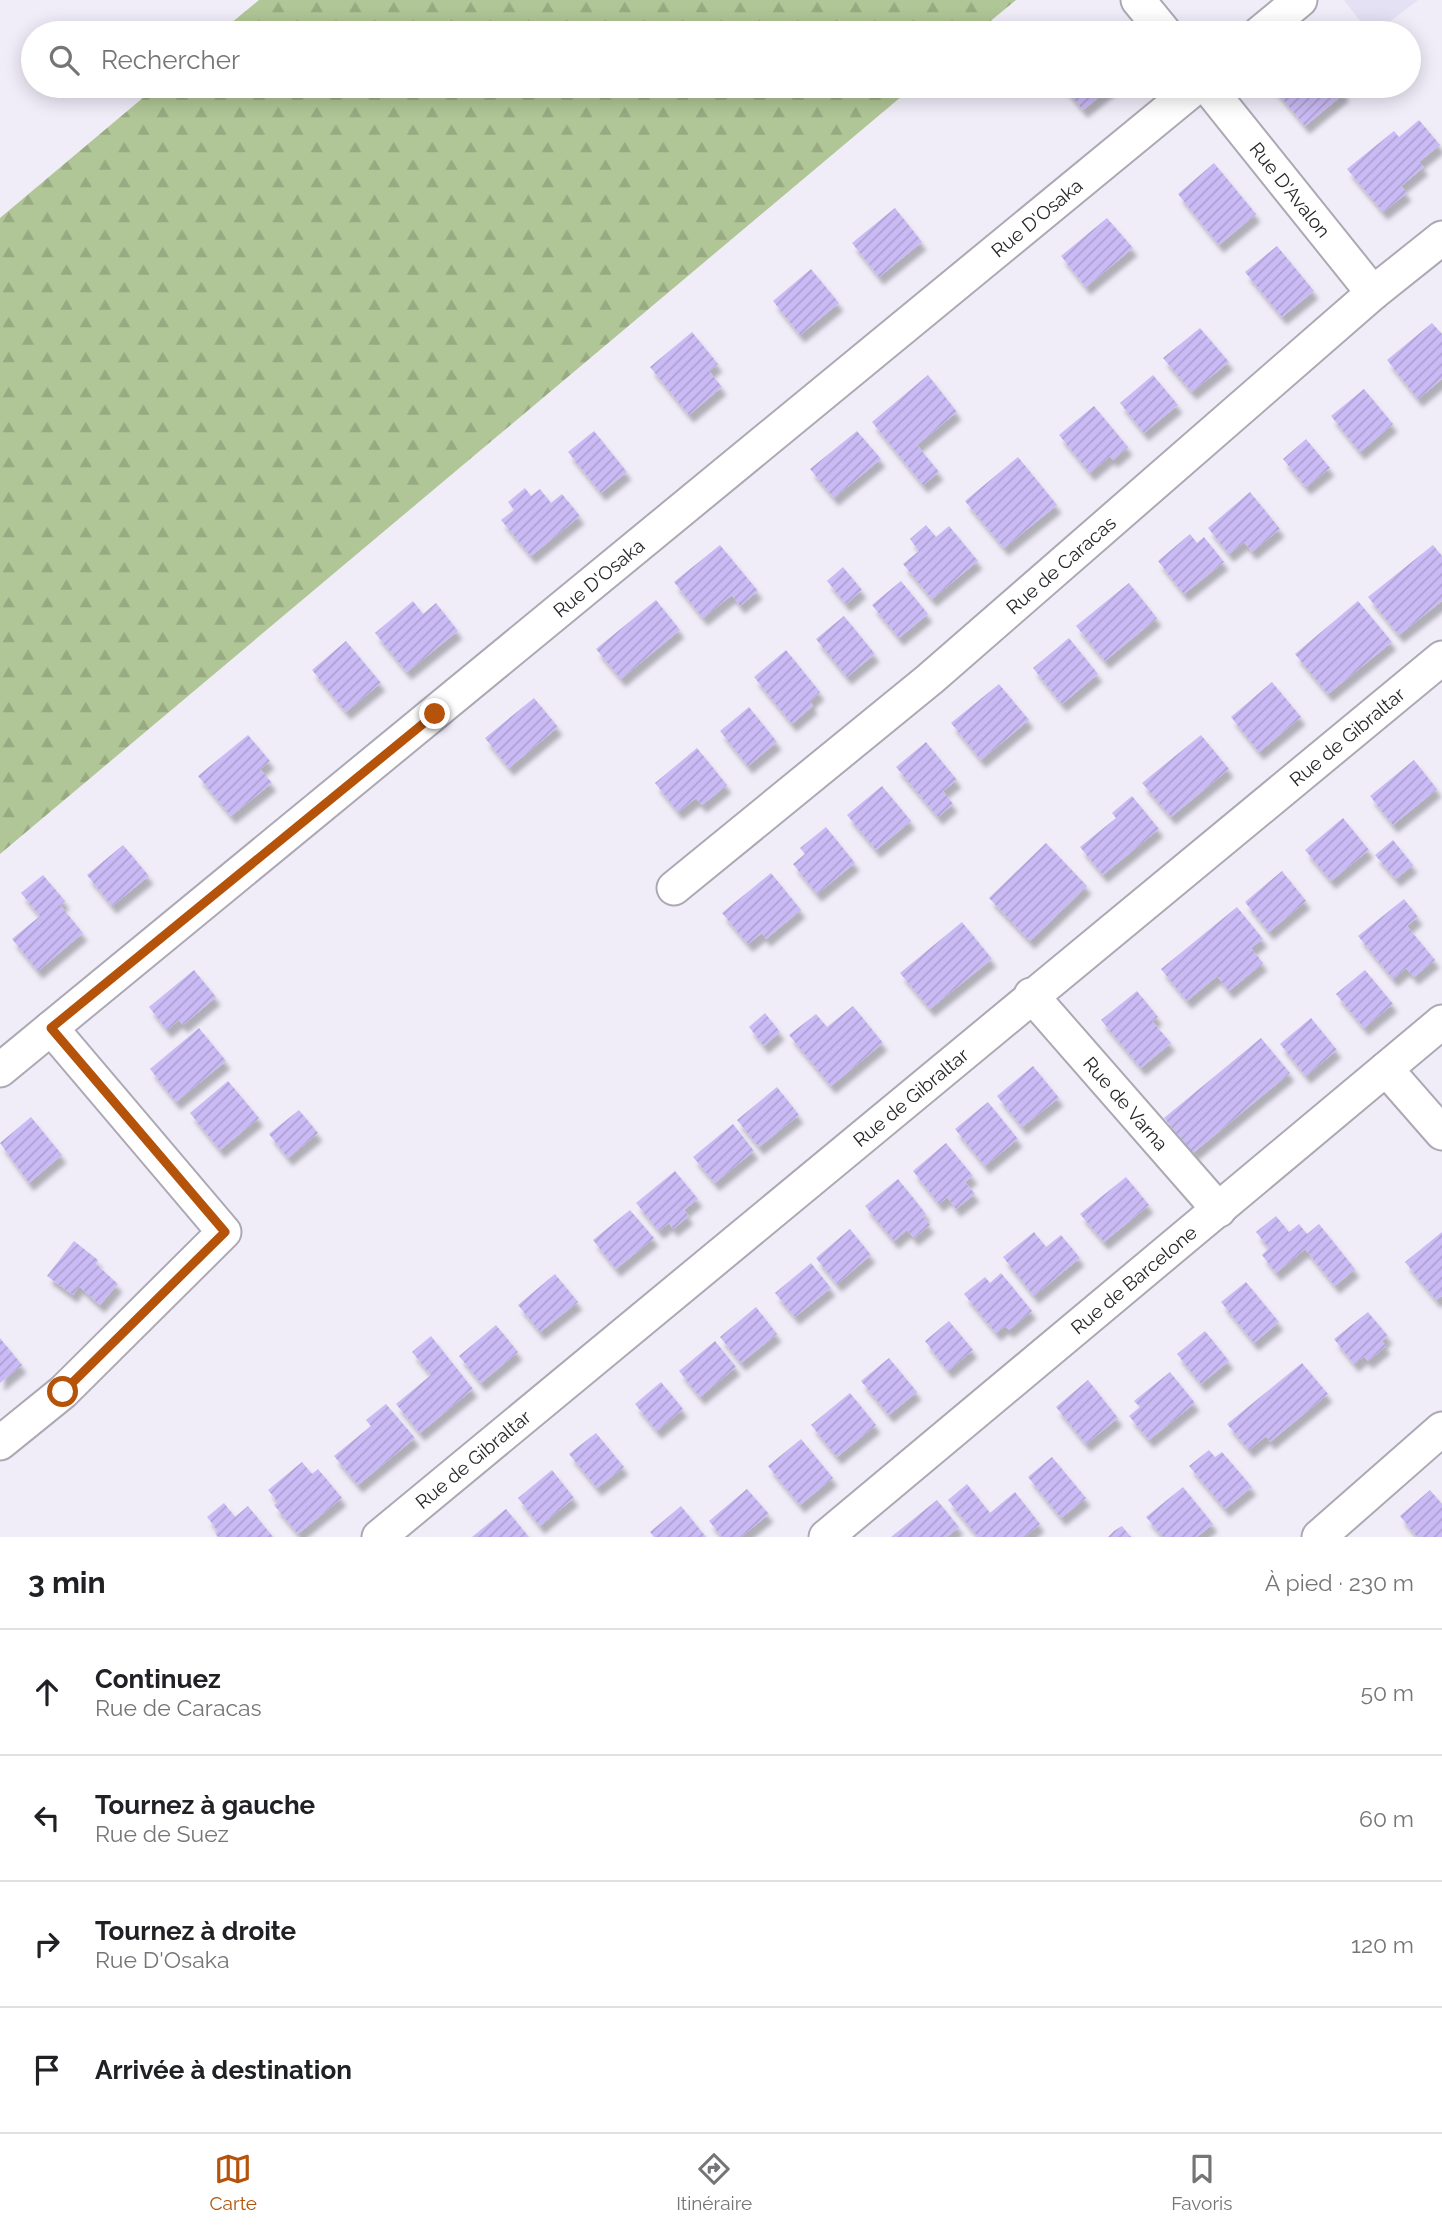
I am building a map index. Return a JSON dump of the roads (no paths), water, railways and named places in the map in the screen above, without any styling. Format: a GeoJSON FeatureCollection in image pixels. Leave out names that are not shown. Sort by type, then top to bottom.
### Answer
{"type":"FeatureCollection","features":[{"type":"Feature","properties":{"kind":"street"},"geometry":{"type":"LineString","coordinates":[[1139,0],[1156,21]]}},
{"type":"Feature","properties":{"kind":"street"},"geometry":{"type":"LineString","coordinates":[[1275,21],[1300,0]]}},
{"type":"Feature","properties":{"kind":"street","name":"Rue D'Osaka"},"geometry":{"type":"LineString","coordinates":[[0,1070],[1182,98]]}},
{"type":"Feature","properties":{"kind":"street","name":"Rue D'Avalon"},"geometry":{"type":"LineString","coordinates":[[1217,98],[1373,293]]}},
{"type":"Feature","properties":{"kind":"street","name":"Rue de Caracas"},"geometry":{"type":"LineString","coordinates":[[674,888],[930,679],[1373,293],[1442,238]]}},
{"type":"Feature","properties":{"kind":"street","name":"Rue de Gibraltar"},"geometry":{"type":"LineString","coordinates":[[379,1537],[1031,995],[1442,658]]}},
{"type":"Feature","properties":{"kind":"street","name":"Rue de Varna"},"geometry":{"type":"LineString","coordinates":[[1031,995],[1219,1210]]}},
{"type":"Feature","properties":{"kind":"street","name":"Rue de Barcelone"},"geometry":{"type":"LineString","coordinates":[[826,1537],[1442,1022]]}},
{"type":"Feature","properties":{"kind":"street"},"geometry":{"type":"LineString","coordinates":[[0,1443],[63,1392],[225,1232],[51,1028]]}},
{"type":"Feature","properties":{"kind":"street"},"geometry":{"type":"LineString","coordinates":[[1386,1069],[1442,1133]]}},
{"type":"Feature","properties":{"kind":"street"},"geometry":{"type":"LineString","coordinates":[[1320,1537],[1442,1429]]}}]}
